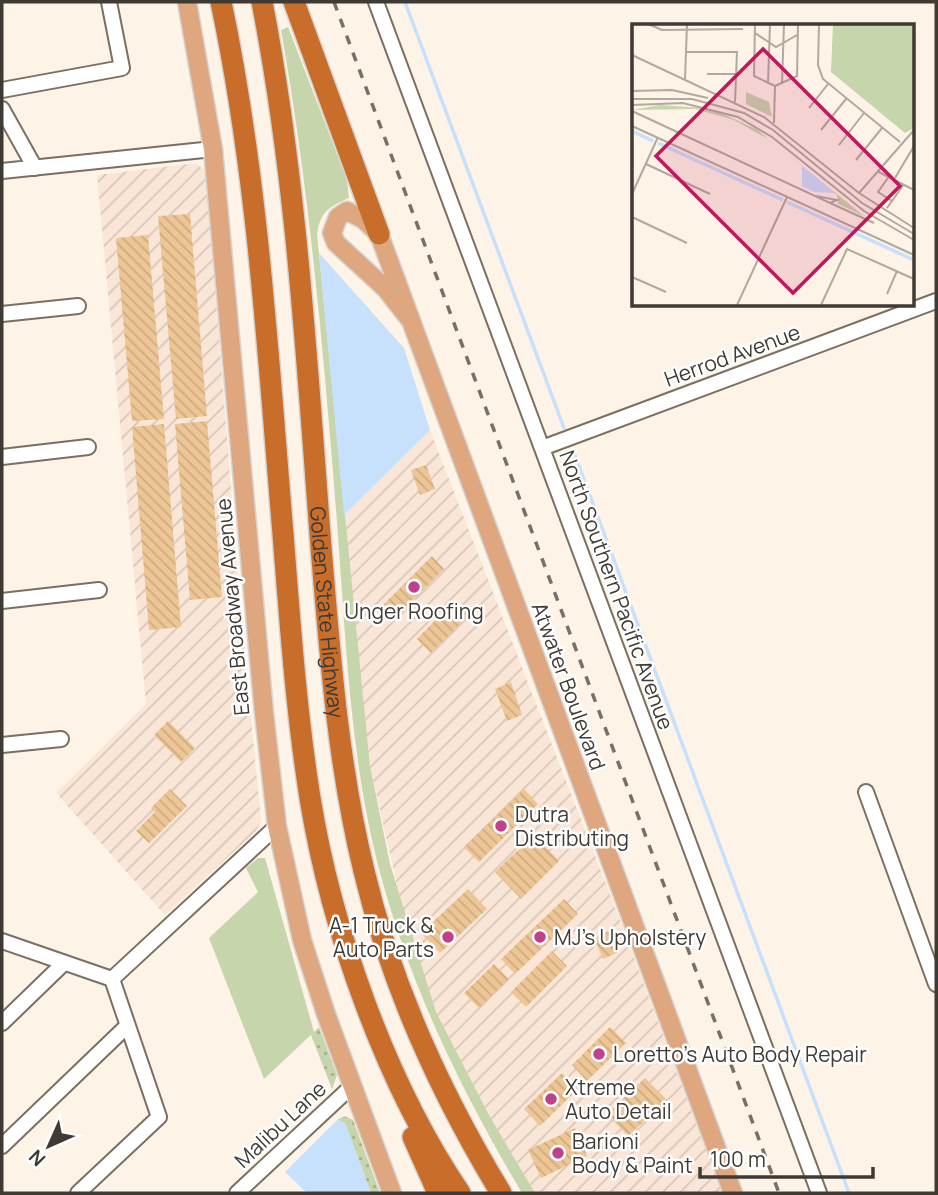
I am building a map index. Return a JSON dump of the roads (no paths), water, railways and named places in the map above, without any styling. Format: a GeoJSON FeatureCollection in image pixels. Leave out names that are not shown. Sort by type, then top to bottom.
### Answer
{"type":"FeatureCollection","features":[{"type":"Feature","properties":{"kind":"highway","name":"Golden State Highway"},"geometry":{"type":"LineString","coordinates":[[220,2],[240,94],[257,222],[297,694],[311,801],[337,911],[363,997],[424,1135],[460,1193]]}},
{"type":"Feature","properties":{"kind":"highway","name":"Golden State Highway"},"geometry":{"type":"LineString","coordinates":[[262,2],[290,182],[328,638],[344,771],[356,835],[371,897],[407,1006],[453,1109],[502,1193]]}},
{"type":"Feature","properties":{"kind":"highway"},"geometry":{"type":"LineString","coordinates":[[294,2],[379,234]]}},
{"type":"Feature","properties":{"kind":"highway"},"geometry":{"type":"LineString","coordinates":[[363,997],[402,1111],[438,1193]]}},
{"type":"Feature","properties":{"kind":"main road","name":"East Broadway Avenue"},"geometry":{"type":"LineString","coordinates":[[187,2],[213,149],[264,713],[277,826],[302,940],[392,1193]]}},
{"type":"Feature","properties":{"kind":"main road"},"geometry":{"type":"LineString","coordinates":[[379,234],[363,219],[347,211],[338,217],[332,233],[336,243],[386,289],[411,321]]}},
{"type":"Feature","properties":{"kind":"main road","name":"Atwater Boulevard"},"geometry":{"type":"LineString","coordinates":[[379,234],[733,1193]]}},
{"type":"Feature","properties":{"kind":"street"},"geometry":{"type":"LineString","coordinates":[[2,90],[122,68],[109,2]]}},
{"type":"Feature","properties":{"kind":"street","name":"North Southern Pacific Avenue"},"geometry":{"type":"LineString","coordinates":[[376,2],[819,1193]]}},
{"type":"Feature","properties":{"kind":"street"},"geometry":{"type":"LineString","coordinates":[[2,109],[35,168]]}},
{"type":"Feature","properties":{"kind":"street"},"geometry":{"type":"LineString","coordinates":[[2,172],[213,149]]}},
{"type":"Feature","properties":{"kind":"street","name":"Herrod Avenue"},"geometry":{"type":"LineString","coordinates":[[542,448],[936,301]]}},
{"type":"Feature","properties":{"kind":"street"},"geometry":{"type":"LineString","coordinates":[[2,314],[78,306]]}},
{"type":"Feature","properties":{"kind":"street"},"geometry":{"type":"LineString","coordinates":[[2,457],[88,447]]}},
{"type":"Feature","properties":{"kind":"street"},"geometry":{"type":"LineString","coordinates":[[2,601],[99,590]]}},
{"type":"Feature","properties":{"kind":"street"},"geometry":{"type":"LineString","coordinates":[[2,745],[61,738]]}},
{"type":"Feature","properties":{"kind":"street"},"geometry":{"type":"LineString","coordinates":[[866,792],[936,984]]}},
{"type":"Feature","properties":{"kind":"street"},"geometry":{"type":"LineString","coordinates":[[112,979],[277,826]]}},
{"type":"Feature","properties":{"kind":"street"},"geometry":{"type":"LineString","coordinates":[[2,941],[112,979]]}},
{"type":"Feature","properties":{"kind":"street"},"geometry":{"type":"LineString","coordinates":[[2,1023],[64,963]]}},
{"type":"Feature","properties":{"kind":"street"},"geometry":{"type":"LineString","coordinates":[[78,1193],[159,1117],[112,979]]}},
{"type":"Feature","properties":{"kind":"street"},"geometry":{"type":"LineString","coordinates":[[2,1146],[127,1026]]}},
{"type":"Feature","properties":{"kind":"street","name":"Malibu Lane"},"geometry":{"type":"LineString","coordinates":[[237,1193],[352,1086]]}},
{"type":"Feature","properties":{"kind":"water"},"geometry":{"type":"Polygon","coordinates":[[[319,253],[404,348],[430,430],[344,515],[319,253]]]}},
{"type":"Feature","properties":{"kind":"water"},"geometry":{"type":"Polygon","coordinates":[[[337,1120],[345,1123],[371,1193],[307,1193],[285,1172],[337,1120]]]}},
{"type":"Feature","properties":{"kind":"waterway"},"geometry":{"type":"LineString","coordinates":[[405,2],[564,428]]}},
{"type":"Feature","properties":{"kind":"waterway"},"geometry":{"type":"LineString","coordinates":[[573,450],[849,1193]]}},
{"type":"Feature","properties":{"kind":"railway"},"geometry":{"type":"LineString","coordinates":[[334,2],[779,1193]]}},
{"type":"Feature","properties":{"kind":"place","name":"Unger Roofing"},"geometry":{"type":"Point","coordinates":[414,587]}},
{"type":"Feature","properties":{"kind":"place","name":"Dutra Distributing"},"geometry":{"type":"Point","coordinates":[501,826]}},
{"type":"Feature","properties":{"kind":"place","name":"A-1 Truck & Auto Parts"},"geometry":{"type":"Point","coordinates":[448,937]}},
{"type":"Feature","properties":{"kind":"place","name":"MJ's Upholstery"},"geometry":{"type":"Point","coordinates":[540,937]}},
{"type":"Feature","properties":{"kind":"place","name":"Loretto's Auto Body Repair"},"geometry":{"type":"Point","coordinates":[599,1054]}},
{"type":"Feature","properties":{"kind":"place","name":"Xtreme Auto Detail"},"geometry":{"type":"Point","coordinates":[551,1099]}},
{"type":"Feature","properties":{"kind":"place","name":"Barioni Body & Paint"},"geometry":{"type":"Point","coordinates":[558,1153]}}]}
